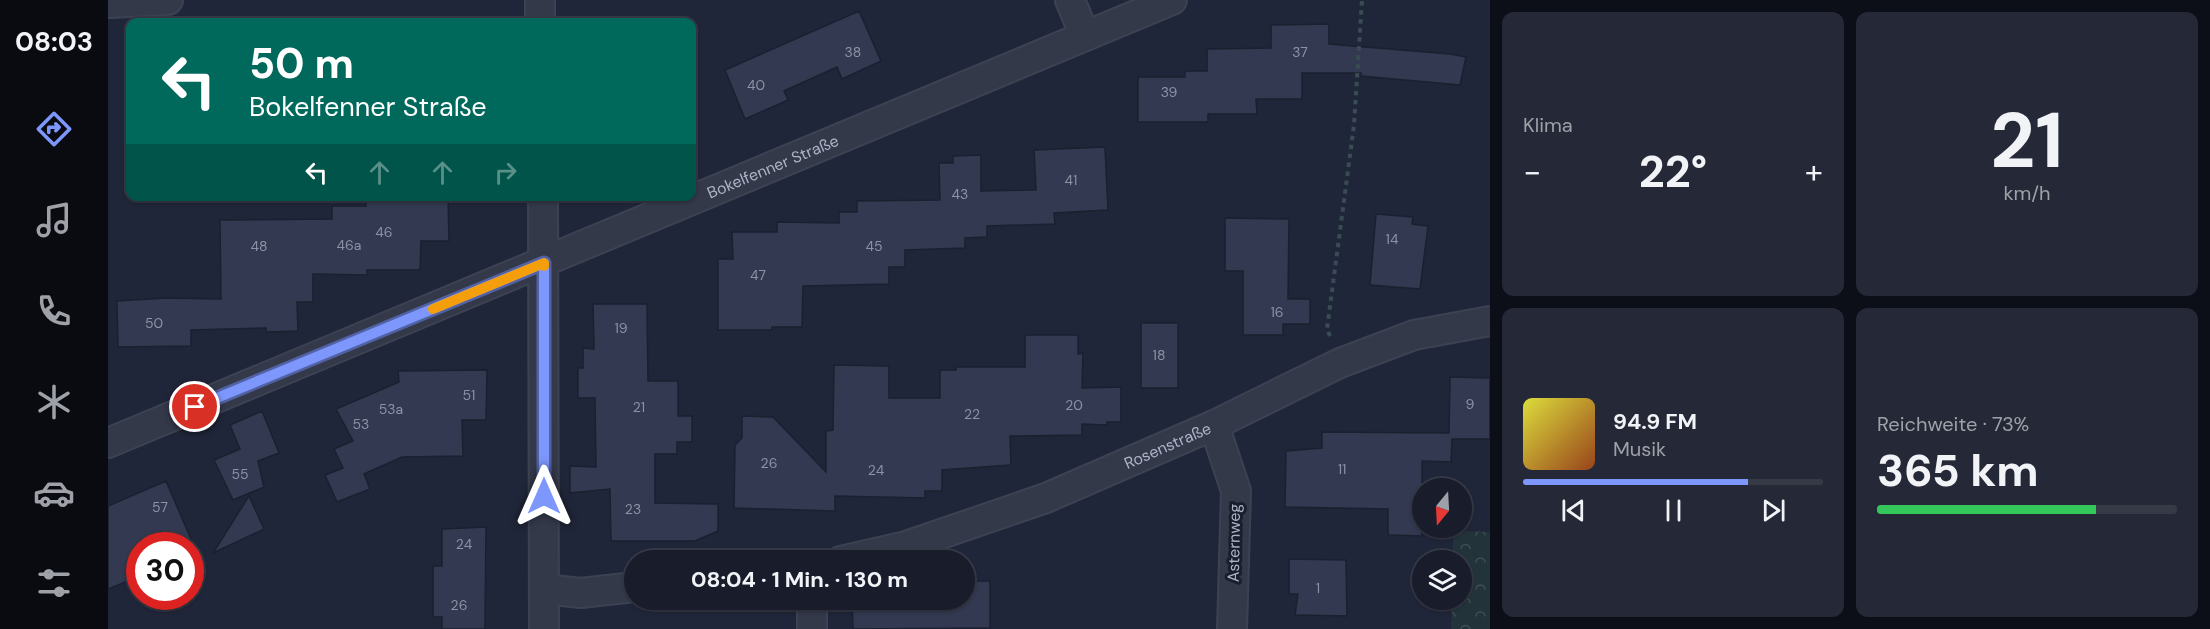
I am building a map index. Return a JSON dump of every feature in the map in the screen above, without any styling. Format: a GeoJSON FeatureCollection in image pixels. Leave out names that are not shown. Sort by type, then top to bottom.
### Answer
{"type":"FeatureCollection","features":[{"type":"Feature","properties":{"kind":"street"},"geometry":{"type":"LineString","coordinates":[[110,0],[110,3],[168,0]]}},
{"type":"Feature","properties":{"kind":"street"},"geometry":{"type":"LineString","coordinates":[[540,0],[540,18]]}},
{"type":"Feature","properties":{"kind":"street"},"geometry":{"type":"LineString","coordinates":[[1070,0],[1085,36]]}},
{"type":"Feature","properties":{"kind":"street","name":"Bokelfenner Straße"},"geometry":{"type":"LineString","coordinates":[[696,199],[1172,0]]}},
{"type":"Feature","properties":{"kind":"street"},"geometry":{"type":"LineString","coordinates":[[543,201],[544,629]]}},
{"type":"Feature","properties":{"kind":"street","name":"Bokelfenner Straße"},"geometry":{"type":"LineString","coordinates":[[108,443],[692,201]]}},
{"type":"Feature","properties":{"kind":"street","name":"Rosenstraße"},"geometry":{"type":"LineString","coordinates":[[888,550],[1046,498],[1214,425],[1340,363],[1414,335],[1490,321]]}},
{"type":"Feature","properties":{"kind":"street","name":"Asternweg"},"geometry":{"type":"LineString","coordinates":[[1214,425],[1236,490],[1232,629]]}},
{"type":"Feature","properties":{"kind":"street"},"geometry":{"type":"LineString","coordinates":[[544,589],[581,593],[624,588]]}},
{"type":"Feature","properties":{"kind":"street"},"geometry":{"type":"LineString","coordinates":[[812,610],[812,629]]}},
{"type":"Feature","properties":{"kind":"path"},"geometry":{"type":"LineString","coordinates":[[1340,363],[1327,329],[1354,125],[1362,0]]}},
{"type":"Feature","properties":{"kind":"green space"},"geometry":{"type":"Polygon","coordinates":[[[1472,532],[1490,532],[1490,629],[1451,629],[1452,610],[1472,610],[1472,550],[1453,550],[1453,538],[1472,538],[1472,532]]]}},
{"type":"Feature","properties":{"kind":"building"},"geometry":{"type":"Polygon","coordinates":[[[859,11],[881,61],[842,79],[837,67],[784,91],[788,100],[745,119],[725,70],[859,11]]]}},
{"type":"Feature","properties":{"kind":"building"},"geometry":{"type":"Polygon","coordinates":[[[1329,24],[1329,44],[1466,57],[1460,85],[1361,76],[1361,73],[1302,73],[1302,99],[1256,99],[1257,114],[1208,114],[1208,122],[1138,122],[1138,77],[1185,77],[1185,71],[1207,71],[1207,49],[1271,48],[1271,25],[1329,24]]]}},
{"type":"Feature","properties":{"kind":"building"},"geometry":{"type":"Polygon","coordinates":[[[1105,147],[1108,210],[1054,213],[1055,224],[987,226],[987,237],[965,238],[965,248],[905,250],[905,267],[889,267],[889,284],[803,286],[802,327],[772,327],[772,330],[718,330],[718,259],[733,259],[732,232],[777,232],[777,222],[839,223],[839,212],[857,212],[857,201],[940,200],[939,163],[953,163],[953,156],[981,155],[981,191],[1036,190],[1034,150],[1105,147]]]}},
{"type":"Feature","properties":{"kind":"building"},"geometry":{"type":"Polygon","coordinates":[[[366,201],[448,201],[449,241],[421,241],[420,270],[367,270],[367,275],[313,274],[313,302],[297,302],[298,331],[266,332],[266,328],[191,330],[191,346],[118,347],[117,301],[166,298],[221,299],[220,220],[332,219],[332,206],[366,206],[366,201]]]}},
{"type":"Feature","properties":{"kind":"building"},"geometry":{"type":"Polygon","coordinates":[[[1376,214],[1413,217],[1412,224],[1428,226],[1420,289],[1370,285],[1376,214]]]}},
{"type":"Feature","properties":{"kind":"building"},"geometry":{"type":"Polygon","coordinates":[[[1225,218],[1289,219],[1288,299],[1310,299],[1310,324],[1283,324],[1283,335],[1243,335],[1243,271],[1225,271],[1225,218]]]}},
{"type":"Feature","properties":{"kind":"building"},"geometry":{"type":"Polygon","coordinates":[[[593,304],[647,304],[648,381],[678,381],[678,416],[692,416],[692,442],[677,442],[677,454],[655,454],[655,503],[718,504],[718,531],[695,541],[611,541],[610,489],[570,493],[570,466],[596,467],[595,398],[578,398],[578,368],[583,368],[583,348],[594,349],[593,304]]]}},
{"type":"Feature","properties":{"kind":"building"},"geometry":{"type":"Polygon","coordinates":[[[1141,323],[1178,323],[1178,388],[1141,388],[1141,323]]]}},
{"type":"Feature","properties":{"kind":"building"},"geometry":{"type":"Polygon","coordinates":[[[1025,335],[1078,335],[1078,354],[1083,353],[1082,388],[1121,387],[1121,422],[1107,422],[1107,425],[1082,424],[1082,435],[1010,436],[1011,465],[942,470],[942,491],[925,491],[925,498],[835,496],[835,511],[734,508],[735,445],[742,438],[742,416],[773,417],[826,472],[826,431],[833,430],[834,365],[889,366],[889,398],[940,398],[940,370],[956,370],[956,367],[1025,367],[1025,335]]]}},
{"type":"Feature","properties":{"kind":"building"},"geometry":{"type":"Polygon","coordinates":[[[487,370],[486,420],[462,420],[463,456],[402,457],[364,474],[370,489],[337,502],[325,475],[343,468],[334,449],[353,441],[336,409],[399,382],[398,371],[487,370]]]}},
{"type":"Feature","properties":{"kind":"building"},"geometry":{"type":"Polygon","coordinates":[[[1450,377],[1490,378],[1490,439],[1452,439],[1451,462],[1422,461],[1422,478],[1412,478],[1412,536],[1388,535],[1388,509],[1285,507],[1286,451],[1322,448],[1322,432],[1449,433],[1450,377]]]}},
{"type":"Feature","properties":{"kind":"building"},"geometry":{"type":"Polygon","coordinates":[[[262,411],[279,453],[258,461],[264,487],[233,500],[214,460],[240,449],[230,425],[262,411]]]}},
{"type":"Feature","properties":{"kind":"building"},"geometry":{"type":"Polygon","coordinates":[[[166,481],[188,532],[126,532],[126,582],[108,589],[108,506],[166,481]]]}},
{"type":"Feature","properties":{"kind":"building"},"geometry":{"type":"Polygon","coordinates":[[[249,496],[264,529],[213,553],[249,496]]]}},
{"type":"Feature","properties":{"kind":"building"},"geometry":{"type":"Polygon","coordinates":[[[486,527],[485,629],[442,629],[442,617],[433,617],[433,566],[442,566],[442,529],[486,527]]]}},
{"type":"Feature","properties":{"kind":"building"},"geometry":{"type":"Polygon","coordinates":[[[1289,559],[1346,560],[1347,616],[1295,615],[1298,594],[1289,594],[1289,559]]]}},
{"type":"Feature","properties":{"kind":"building"},"geometry":{"type":"Polygon","coordinates":[[[975,581],[990,581],[990,628],[853,629],[852,610],[975,610],[975,581]]]}},
{"type":"Feature","properties":{"kind":"slow traffic"},"geometry":{"type":"LineString","coordinates":[[433,309],[544,263],[544,266]]}},
{"type":"Feature","properties":{"kind":"route"},"geometry":{"type":"LineString","coordinates":[[195,407],[544,263],[544,496]]}}]}
